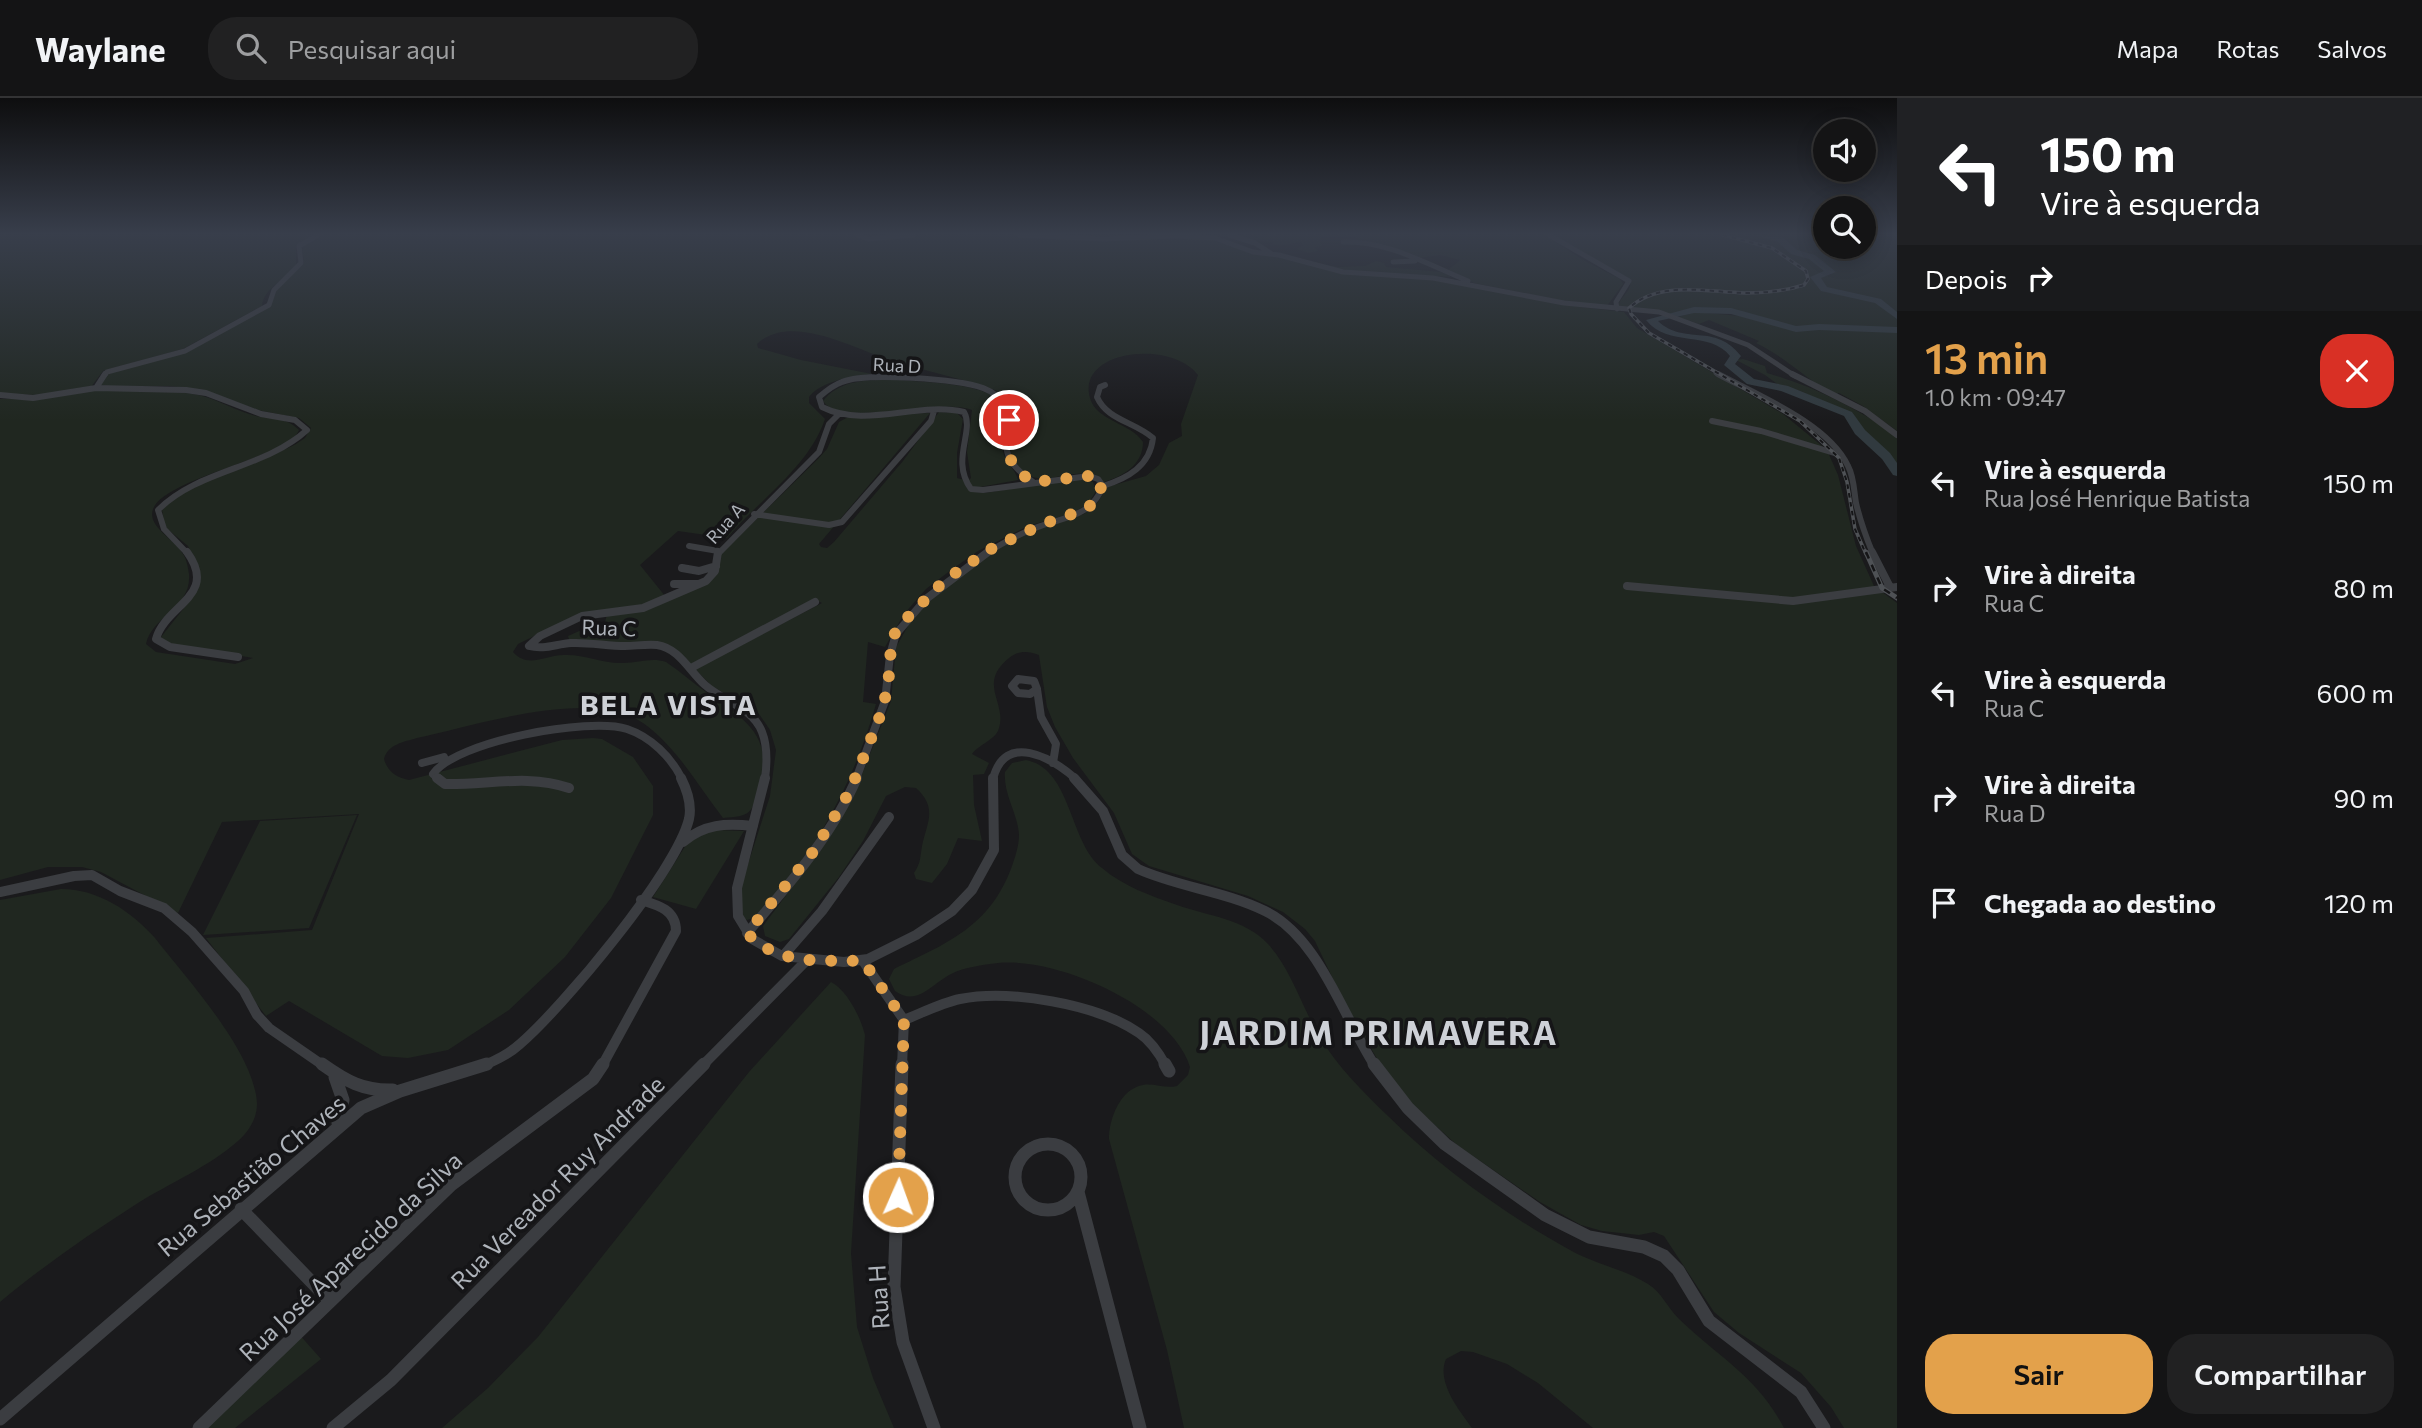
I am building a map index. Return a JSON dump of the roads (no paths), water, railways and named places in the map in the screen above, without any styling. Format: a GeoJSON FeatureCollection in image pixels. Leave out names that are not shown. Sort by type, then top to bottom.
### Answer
{"type":"FeatureCollection","features":[{"type":"Feature","properties":{"kind":"street"},"geometry":{"type":"LineString","coordinates":[[96,388],[107,372],[185,351],[267,307],[272,297]]}},
{"type":"Feature","properties":{"kind":"street"},"geometry":{"type":"LineString","coordinates":[[1533,297],[1665,314],[1691,323],[1748,345],[1801,380],[1865,411],[1897,435]]}},
{"type":"Feature","properties":{"kind":"street"},"geometry":{"type":"LineString","coordinates":[[1616,309],[1619,297]]}},
{"type":"Feature","properties":{"kind":"street"},"geometry":{"type":"LineString","coordinates":[[1716,373],[1810,427],[1843,456],[1850,472],[1862,523],[1883,577],[1893,587]]}},
{"type":"Feature","properties":{"kind":"street","name":"Rua D"},"geometry":{"type":"LineString","coordinates":[[838,415],[819,404],[821,394],[852,380],[873,375],[886,374],[984,388],[1007,404],[1010,415],[1004,440],[1008,455],[1017,469],[1033,482]]}},
{"type":"Feature","properties":{"kind":"street"},"geometry":{"type":"LineString","coordinates":[[1105,385],[1100,387],[1097,397],[1100,405],[1109,413],[1146,431],[1153,438],[1147,458],[1129,477],[1103,486],[1099,496],[1087,509],[1043,524],[994,547],[945,580],[910,614],[895,633],[886,699],[850,791],[822,839],[781,894],[747,933],[783,956],[806,961],[863,961],[937,923],[953,912],[973,889],[992,858],[995,846],[993,779],[1002,760],[1011,753],[1036,755],[1053,763],[1078,782],[1100,807],[1112,829],[1119,851],[1130,863],[1152,874],[1256,907],[1287,925],[1307,948],[1382,1077],[1445,1144],[1570,1230],[1596,1240],[1640,1246],[1665,1257],[1676,1268],[1694,1302],[1710,1322],[1798,1386],[1812,1404],[1824,1428]]}},
{"type":"Feature","properties":{"kind":"street"},"geometry":{"type":"LineString","coordinates":[[0,395],[33,398],[96,388],[167,388],[206,393],[261,414],[295,419],[305,426],[307,430],[302,436],[278,451],[187,488],[173,495],[158,510],[159,522],[165,531],[189,552],[196,583],[193,593],[160,628],[156,639],[170,647],[238,657]]}},
{"type":"Feature","properties":{"kind":"street"},"geometry":{"type":"LineString","coordinates":[[838,415],[954,409],[967,415],[962,456],[965,479],[971,489],[983,490],[1089,476],[1098,479],[1103,486]]}},
{"type":"Feature","properties":{"kind":"street"},"geometry":{"type":"LineString","coordinates":[[754,514],[829,525],[842,522],[931,421],[934,411]]}},
{"type":"Feature","properties":{"kind":"street","name":"Rua A"},"geometry":{"type":"LineString","coordinates":[[706,581],[713,575],[718,551],[819,452],[829,424],[838,415]]}},
{"type":"Feature","properties":{"kind":"street"},"geometry":{"type":"LineString","coordinates":[[1713,421],[1752,429],[1843,456]]}},
{"type":"Feature","properties":{"kind":"street"},"geometry":{"type":"LineString","coordinates":[[689,546],[718,551]]}},
{"type":"Feature","properties":{"kind":"street"},"geometry":{"type":"LineString","coordinates":[[682,568],[699,571],[716,566]]}},
{"type":"Feature","properties":{"kind":"street"},"geometry":{"type":"LineString","coordinates":[[674,584],[706,581]]}},
{"type":"Feature","properties":{"kind":"street","name":"Rua C"},"geometry":{"type":"LineString","coordinates":[[706,581],[643,608],[582,615],[535,639],[529,646],[537,650],[575,643],[614,647],[657,645],[668,649],[691,668],[711,690],[754,719],[763,732],[768,766],[738,881],[734,907],[747,933]]}},
{"type":"Feature","properties":{"kind":"street"},"geometry":{"type":"LineString","coordinates":[[1627,586],[1793,601],[1893,587]]}},
{"type":"Feature","properties":{"kind":"street"},"geometry":{"type":"LineString","coordinates":[[691,668],[815,602]]}},
{"type":"Feature","properties":{"kind":"street"},"geometry":{"type":"LineString","coordinates":[[1037,689],[1043,722],[1057,743],[1058,753],[1053,763]]}},
{"type":"Feature","properties":{"kind":"street","name":"Rua Sebastião Chaves"},"geometry":{"type":"LineString","coordinates":[[0,1419],[335,1128],[371,1102],[408,1087],[460,1076],[515,1048],[533,1034],[563,1001],[641,900],[671,857],[689,819],[689,800],[684,785],[666,755],[654,743],[634,731],[608,725],[567,728],[517,737],[422,763]]}},
{"type":"Feature","properties":{"kind":"street"},"geometry":{"type":"LineString","coordinates":[[452,755],[434,769],[435,778],[445,784],[522,779],[544,780],[569,788]]}},
{"type":"Feature","properties":{"kind":"street"},"geometry":{"type":"LineString","coordinates":[[783,956],[822,911],[889,817]]}},
{"type":"Feature","properties":{"kind":"street"},"geometry":{"type":"LineString","coordinates":[[671,857],[688,837],[706,827],[728,823],[753,826]]}},
{"type":"Feature","properties":{"kind":"street"},"geometry":{"type":"LineString","coordinates":[[0,892],[74,876],[92,875],[120,891],[163,908],[192,932],[244,991],[257,1015],[269,1028],[351,1084],[372,1091],[408,1087]]}},
{"type":"Feature","properties":{"kind":"street","name":"Rua José Aparecido da Silva"},"geometry":{"type":"LineString","coordinates":[[199,1428],[451,1185],[593,1079],[607,1059],[676,931],[677,923],[671,913],[641,900]]}},
{"type":"Feature","properties":{"kind":"street","name":"Rua Vereador Ruy Andrade"},"geometry":{"type":"LineString","coordinates":[[333,1428],[391,1380],[806,961]]}},
{"type":"Feature","properties":{"kind":"street"},"geometry":{"type":"LineString","coordinates":[[863,961],[904,1020],[961,999],[1016,997],[1064,1006],[1134,1030],[1160,1053],[1169,1071]]}},
{"type":"Feature","properties":{"kind":"street","name":"Rua H"},"geometry":{"type":"LineString","coordinates":[[904,1020],[894,1287],[896,1321],[908,1362],[934,1428]]}},
{"type":"Feature","properties":{"kind":"street"},"geometry":{"type":"LineString","coordinates":[[332,1072],[344,1101],[343,1114],[335,1128]]}},
{"type":"Feature","properties":{"kind":"street"},"geometry":{"type":"LineString","coordinates":[[1078,1192],[1071,1202],[1060,1208],[1036,1206],[1025,1199],[1017,1189],[1014,1177],[1018,1160],[1034,1146],[1045,1144],[1062,1148],[1078,1165],[1081,1175],[1078,1192],[1140,1428]]}},
{"type":"Feature","properties":{"kind":"street"},"geometry":{"type":"LineString","coordinates":[[241,1209],[329,1300]]}},
{"type":"Feature","properties":{"kind":"waterway"},"geometry":{"type":"LineString","coordinates":[[1860,297],[1880,302],[1879,304],[1897,316]]}},
{"type":"Feature","properties":{"kind":"waterway"},"geometry":{"type":"LineString","coordinates":[[1897,330],[1819,327],[1796,329],[1731,311],[1694,310],[1651,320],[1657,327],[1675,335],[1725,344],[1736,356],[1729,365],[1751,382],[1784,388],[1848,414],[1857,424],[1859,431],[1886,456],[1897,472]]}},
{"type":"Feature","properties":{"kind":"railway"},"geometry":{"type":"LineString","coordinates":[[1646,297],[1629,308],[1631,314],[1649,333],[1800,421],[1839,458],[1847,482],[1855,529],[1866,554]]}},
{"type":"Feature","properties":{"kind":"railway"},"geometry":{"type":"LineString","coordinates":[[1866,552],[1882,588],[1897,598]]}},
{"type":"Feature","properties":{"kind":"district","name":"BELA VISTA"},"geometry":{"type":"Point","coordinates":[669,704]}},
{"type":"Feature","properties":{"kind":"district","name":"JARDIM PRIMAVERA"},"geometry":{"type":"Point","coordinates":[1379,1031]}}]}
